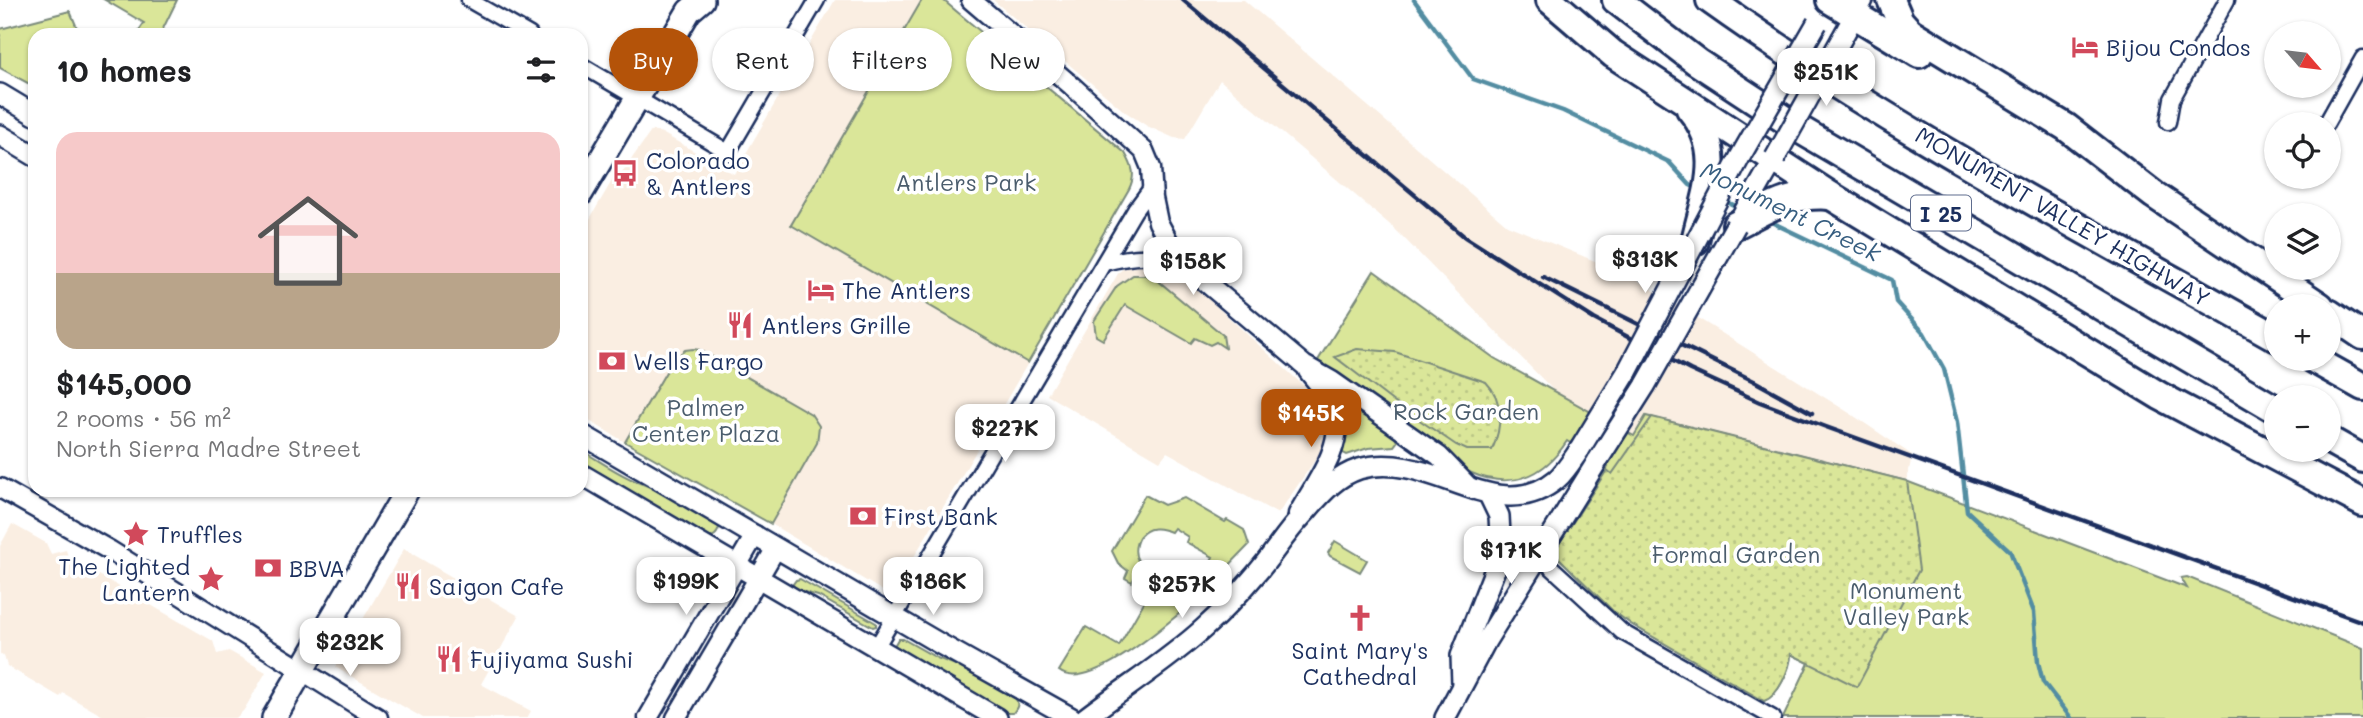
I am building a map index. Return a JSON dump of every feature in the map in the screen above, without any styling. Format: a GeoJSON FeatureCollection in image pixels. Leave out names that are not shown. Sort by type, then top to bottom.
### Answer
{"type":"FeatureCollection","features":[{"type":"Feature","properties":{"kind":"highway"},"geometry":{"type":"LineString","coordinates":[[1550,0],[1613,54],[1831,196],[2160,396],[2363,503]]}},
{"type":"Feature","properties":{"kind":"highway","name":"I 25"},"geometry":{"type":"LineString","coordinates":[[1616,0],[1697,62],[1799,129],[2264,403]]}},
{"type":"Feature","properties":{"kind":"highway","name":"MONUMENT VALLEY HIGHWAY"},"geometry":{"type":"LineString","coordinates":[[1710,0],[1771,43],[1884,114],[2264,331]]}},
{"type":"Feature","properties":{"kind":"highway"},"geometry":{"type":"LineString","coordinates":[[1830,0],[1853,18],[2129,176]]}},
{"type":"Feature","properties":{"kind":"highway"},"geometry":{"type":"LineString","coordinates":[[1891,0],[1900,21],[1910,32],[2066,127],[2129,176],[2302,294]]}},
{"type":"Feature","properties":{"kind":"highway"},"geometry":{"type":"LineString","coordinates":[[1685,102],[1706,132],[1712,159],[1694,245]]}},
{"type":"Feature","properties":{"kind":"highway"},"geometry":{"type":"LineString","coordinates":[[1737,225],[1798,196],[1831,196]]}},
{"type":"Feature","properties":{"kind":"highway"},"geometry":{"type":"LineString","coordinates":[[2341,321],[2363,336]]}},
{"type":"Feature","properties":{"kind":"highway"},"geometry":{"type":"LineString","coordinates":[[2335,371],[2363,387]]}},
{"type":"Feature","properties":{"kind":"highway"},"geometry":{"type":"LineString","coordinates":[[2341,447],[2363,459]]}},
{"type":"Feature","properties":{"kind":"main road"},"geometry":{"type":"LineString","coordinates":[[1085,718],[1204,629],[1256,573],[1325,489],[1338,478],[1371,466],[1404,466],[1438,475],[1489,495],[1524,495],[1541,489],[1558,478],[1580,449],[1627,372],[1749,141],[1830,0]]}},
{"type":"Feature","properties":{"kind":"main road"},"geometry":{"type":"LineString","coordinates":[[588,181],[694,4]]}},
{"type":"Feature","properties":{"kind":"main road"},"geometry":{"type":"LineString","coordinates":[[1445,718],[1538,555],[1645,386],[1853,18]]}},
{"type":"Feature","properties":{"kind":"main road"},"geometry":{"type":"LineString","coordinates":[[0,94],[28,111]]}},
{"type":"Feature","properties":{"kind":"main road"},"geometry":{"type":"LineString","coordinates":[[0,135],[28,152]]}},
{"type":"Feature","properties":{"kind":"main road"},"geometry":{"type":"LineString","coordinates":[[588,438],[1072,718]]}},
{"type":"Feature","properties":{"kind":"main road"},"geometry":{"type":"LineString","coordinates":[[588,478],[997,718]]}},
{"type":"Feature","properties":{"kind":"main road"},"geometry":{"type":"LineString","coordinates":[[1462,685],[1461,656],[1501,554],[1499,516],[1489,495]]}},
{"type":"Feature","properties":{"kind":"main road"},"geometry":{"type":"LineString","coordinates":[[274,718],[403,497]]}},
{"type":"Feature","properties":{"kind":"street"},"geometry":{"type":"LineString","coordinates":[[470,0],[518,28]]}},
{"type":"Feature","properties":{"kind":"street"},"geometry":{"type":"LineString","coordinates":[[588,69],[728,152],[817,0]]}},
{"type":"Feature","properties":{"kind":"street"},"geometry":{"type":"LineString","coordinates":[[971,0],[1135,142],[1148,159],[1158,222],[1172,248],[1189,268],[1304,365],[1332,381],[1439,456],[1469,488]]}},
{"type":"Feature","properties":{"kind":"street"},"geometry":{"type":"LineString","coordinates":[[2168,122],[2172,99],[2227,0]]}},
{"type":"Feature","properties":{"kind":"street"},"geometry":{"type":"LineString","coordinates":[[2333,112],[2363,58]]}},
{"type":"Feature","properties":{"kind":"street"},"geometry":{"type":"LineString","coordinates":[[877,646],[1135,211],[1152,187]]}},
{"type":"Feature","properties":{"kind":"street"},"geometry":{"type":"LineString","coordinates":[[1104,263],[1141,255],[1153,256],[1189,268]]}},
{"type":"Feature","properties":{"kind":"street"},"geometry":{"type":"LineString","coordinates":[[1289,531],[1336,441],[1336,415],[1328,396],[1304,365]]}},
{"type":"Feature","properties":{"kind":"street"},"geometry":{"type":"LineString","coordinates":[[0,488],[108,550],[378,718]]}},
{"type":"Feature","properties":{"kind":"street"},"geometry":{"type":"LineString","coordinates":[[649,718],[755,535]]}},
{"type":"Feature","properties":{"kind":"street"},"geometry":{"type":"LineString","coordinates":[[676,718],[776,548]]}},
{"type":"Feature","properties":{"kind":"street"},"geometry":{"type":"LineString","coordinates":[[1538,555],[1622,632],[1773,718]]}},
{"type":"Feature","properties":{"kind":"street"},"geometry":{"type":"LineString","coordinates":[[691,647],[711,659]]}},
{"type":"Feature","properties":{"kind":"shaded area"},"geometry":{"type":"Polygon","coordinates":[[[835,0],[922,0],[906,28],[828,28],[828,91],[869,91],[791,225],[1028,363],[895,589],[889,593],[771,524],[817,443],[815,419],[811,414],[767,388],[700,350],[693,349],[679,353],[673,360],[625,442],[588,420],[588,222],[613,179],[623,171],[652,130],[734,174],[782,91],[814,91],[814,36],[835,0]]]}},
{"type":"Feature","properties":{"kind":"shaded area"},"geometry":{"type":"Polygon","coordinates":[[[993,0],[1244,0],[1507,225],[1629,275],[1851,414],[1912,455],[1907,481],[1646,416],[1635,436],[1560,397],[1395,229],[1220,80],[1185,139],[1174,138],[1147,126],[1124,111],[1065,61],[1065,28],[1026,28],[993,0]]]}},
{"type":"Feature","properties":{"kind":"shaded area"},"geometry":{"type":"Polygon","coordinates":[[[1139,261],[1173,269],[1183,276],[1315,396],[1322,406],[1328,426],[1324,447],[1278,514],[1167,452],[1160,461],[1047,395],[1119,272],[1130,263],[1139,261]]]}},
{"type":"Feature","properties":{"kind":"shaded area"},"geometry":{"type":"Polygon","coordinates":[[[12,524],[46,543],[51,554],[66,550],[71,566],[80,564],[213,641],[217,654],[229,651],[266,672],[244,710],[236,718],[102,718],[103,716],[63,693],[60,697],[7,666],[4,656],[0,654],[0,546],[12,524]]]}},
{"type":"Feature","properties":{"kind":"shaded area"},"geometry":{"type":"Polygon","coordinates":[[[404,549],[519,616],[481,684],[531,711],[527,718],[423,718],[335,667],[404,549]]]}},
{"type":"Feature","properties":{"kind":"green space"},"geometry":{"type":"Polygon","coordinates":[[[105,0],[177,0],[163,28],[141,28],[144,23],[105,0]]]}},
{"type":"Feature","properties":{"kind":"green space","name":"Antlers Park"},"geometry":{"type":"Polygon","coordinates":[[[922,0],[943,0],[976,28],[966,28],[966,91],[1051,91],[1125,153],[1132,167],[1129,189],[1028,363],[791,225],[869,91],[952,91],[952,28],[906,28],[922,0]]]}},
{"type":"Feature","properties":{"kind":"green space"},"geometry":{"type":"Polygon","coordinates":[[[70,11],[77,28],[28,28],[28,83],[0,68],[0,29],[70,11]]]}},
{"type":"Feature","properties":{"kind":"green space","name":"Monument Valley Park"},"geometry":{"type":"Polygon","coordinates":[[[1374,271],[1494,358],[1634,436],[1646,416],[1906,481],[2187,588],[2181,578],[2187,577],[2363,648],[2363,718],[1783,718],[1809,663],[1791,654],[1783,681],[1774,694],[1764,701],[1631,624],[1613,611],[1559,558],[1558,545],[1608,467],[1567,441],[1547,464],[1524,477],[1498,480],[1469,472],[1317,362],[1374,271]]]}},
{"type":"Feature","properties":{"kind":"green space"},"geometry":{"type":"Polygon","coordinates":[[[1133,275],[1156,279],[1223,335],[1225,348],[1216,342],[1210,345],[1195,338],[1191,343],[1125,305],[1103,340],[1096,336],[1094,321],[1117,286],[1133,275]]]}},
{"type":"Feature","properties":{"kind":"green space","name":"Rock Garden"},"geometry":{"type":"Polygon","coordinates":[[[1357,349],[1395,352],[1486,382],[1496,397],[1500,414],[1498,433],[1492,450],[1467,450],[1456,445],[1335,357],[1357,349]]]}},
{"type":"Feature","properties":{"kind":"green space","name":"Palmer Center Plaza"},"geometry":{"type":"Polygon","coordinates":[[[685,350],[700,350],[811,414],[819,426],[817,443],[771,524],[625,442],[673,360],[685,350]]]}},
{"type":"Feature","properties":{"kind":"green space"},"geometry":{"type":"Polygon","coordinates":[[[1354,408],[1395,437],[1397,442],[1394,446],[1368,448],[1347,455],[1343,453],[1344,414],[1354,408]]]}},
{"type":"Feature","properties":{"kind":"green space","name":"Formal Garden"},"geometry":{"type":"Polygon","coordinates":[[[1652,417],[1907,481],[1919,570],[1857,687],[1791,654],[1783,681],[1774,694],[1764,701],[1631,624],[1613,611],[1559,558],[1558,545],[1607,470],[1612,474],[1652,417]]]}},
{"type":"Feature","properties":{"kind":"green space"},"geometry":{"type":"Polygon","coordinates":[[[588,454],[626,477],[705,514],[719,528],[713,536],[706,538],[588,469],[588,454]]]}},
{"type":"Feature","properties":{"kind":"green space"},"geometry":{"type":"Polygon","coordinates":[[[1145,495],[1164,505],[1184,498],[1244,530],[1249,545],[1218,577],[1206,570],[1213,557],[1186,542],[1188,537],[1174,528],[1171,532],[1158,528],[1150,529],[1139,537],[1135,551],[1140,564],[1148,571],[1145,577],[1137,573],[1132,582],[1125,578],[1128,571],[1118,563],[1112,551],[1145,495]]]}},
{"type":"Feature","properties":{"kind":"green space"},"geometry":{"type":"Polygon","coordinates":[[[1335,541],[1367,560],[1360,572],[1330,556],[1328,553],[1335,541]]]}},
{"type":"Feature","properties":{"kind":"green space"},"geometry":{"type":"Polygon","coordinates":[[[800,579],[876,623],[876,626],[873,627],[818,596],[794,589],[793,584],[800,579]]]}},
{"type":"Feature","properties":{"kind":"green space"},"geometry":{"type":"Polygon","coordinates":[[[1165,580],[1191,596],[1193,602],[1148,638],[1108,664],[1089,673],[1072,675],[1059,671],[1086,627],[1119,646],[1156,581],[1162,584],[1165,580]]]}},
{"type":"Feature","properties":{"kind":"green space"},"geometry":{"type":"Polygon","coordinates":[[[898,639],[972,671],[1015,697],[1016,709],[1013,713],[1005,713],[896,649],[894,646],[898,639]]]}},
{"type":"Feature","properties":{"kind":"waterway","name":"Monument Creek"},"geometry":{"type":"LineString","coordinates":[[1414,0],[1473,79],[1563,111],[1669,162],[1690,185],[1699,189]]}},
{"type":"Feature","properties":{"kind":"waterway","name":"Monument Creek"},"geometry":{"type":"LineString","coordinates":[[1723,200],[1740,208]]}},
{"type":"Feature","properties":{"kind":"waterway","name":"Monument Creek"},"geometry":{"type":"LineString","coordinates":[[1767,220],[1892,280],[1896,302],[1924,333],[1944,369],[1957,422],[1967,511],[2010,551],[2034,612],[2038,662],[2043,682],[2071,718]]}},
{"type":"Feature","properties":{"kind":"railway"},"geometry":{"type":"LineString","coordinates":[[1183,0],[1465,237],[1594,319],[1690,370],[1760,402],[1826,427],[2363,622]]}},
{"type":"Feature","properties":{"kind":"railway"},"geometry":{"type":"LineString","coordinates":[[1543,277],[1754,381],[1812,413]]}},
{"type":"Feature","properties":{"kind":"place","name":"Bijou Condos"},"geometry":{"type":"Point","coordinates":[2085,47]}},
{"type":"Feature","properties":{"kind":"place","name":"Colorado & Antlers"},"geometry":{"type":"Point","coordinates":[625,173]}},
{"type":"Feature","properties":{"kind":"place","name":"The Antlers"},"geometry":{"type":"Point","coordinates":[821,290]}},
{"type":"Feature","properties":{"kind":"place","name":"Antlers Grille"},"geometry":{"type":"Point","coordinates":[740,325]}},
{"type":"Feature","properties":{"kind":"place","name":"Wells Fargo"},"geometry":{"type":"Point","coordinates":[612,361]}},
{"type":"Feature","properties":{"kind":"place","name":"First Bank"},"geometry":{"type":"Point","coordinates":[863,516]}},
{"type":"Feature","properties":{"kind":"place","name":"Truffles"},"geometry":{"type":"Point","coordinates":[136,534]}},
{"type":"Feature","properties":{"kind":"place","name":"BBVA"},"geometry":{"type":"Point","coordinates":[268,568]}},
{"type":"Feature","properties":{"kind":"place","name":"The Lighted Lantern"},"geometry":{"type":"Point","coordinates":[211,579]}},
{"type":"Feature","properties":{"kind":"place","name":"Saigon Cafe"},"geometry":{"type":"Point","coordinates":[408,586]}},
{"type":"Feature","properties":{"kind":"place","name":"Saint Mary's Cathedral"},"geometry":{"type":"Point","coordinates":[1360,618]}},
{"type":"Feature","properties":{"kind":"place","name":"Fujiyama Sushi"},"geometry":{"type":"Point","coordinates":[449,659]}}]}
